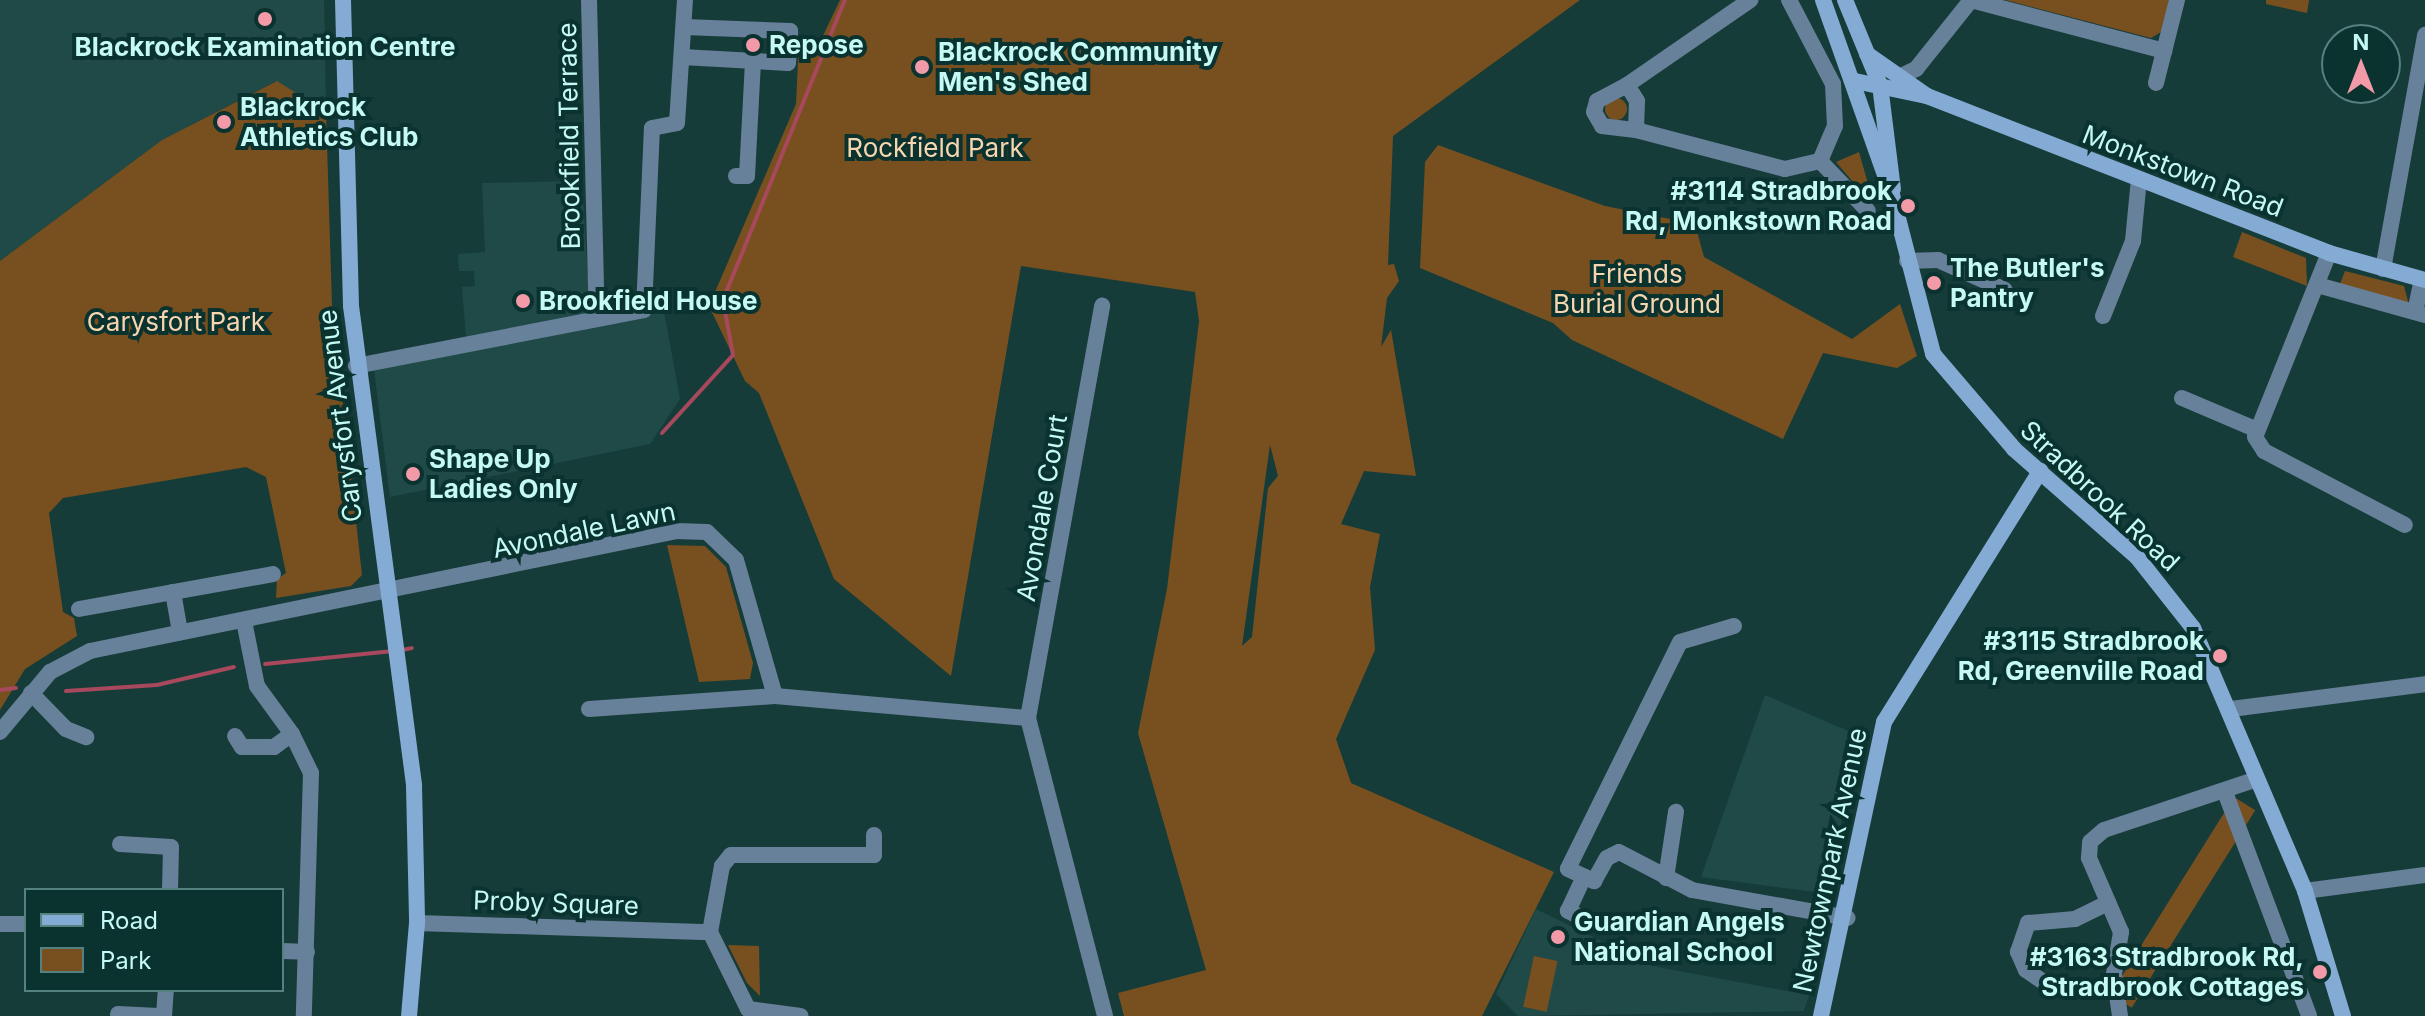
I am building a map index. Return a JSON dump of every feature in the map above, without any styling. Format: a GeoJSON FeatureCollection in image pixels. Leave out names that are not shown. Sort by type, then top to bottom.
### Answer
{"type":"FeatureCollection","features":[{"type":"Feature","properties":{"kind":"main road","name":"Carysfort Avenue"},"geometry":{"type":"LineString","coordinates":[[343,0],[356,366],[414,786],[417,923],[409,1016]]}},
{"type":"Feature","properties":{"kind":"main road","name":"Stradbrook Road"},"geometry":{"type":"LineString","coordinates":[[1823,0],[1854,78],[1892,195],[1925,334],[1949,380],[2040,471],[2160,582],[2210,657],[2305,891],[2343,1016]]}},
{"type":"Feature","properties":{"kind":"main road","name":"Stradbrook Road"},"geometry":{"type":"LineString","coordinates":[[1845,0],[1880,85],[1892,195]]}},
{"type":"Feature","properties":{"kind":"main road","name":"Monkstown Road"},"geometry":{"type":"LineString","coordinates":[[1866,53],[1927,96]]}},
{"type":"Feature","properties":{"kind":"main road","name":"Monkstown Road"},"geometry":{"type":"LineString","coordinates":[[1854,78],[1927,96],[2329,253],[2423,280]]}},
{"type":"Feature","properties":{"kind":"main road","name":"Newtownpark Avenue"},"geometry":{"type":"LineString","coordinates":[[1821,1016],[1847,918],[1868,769],[1884,722],[2040,471]]}},
{"type":"Feature","properties":{"kind":"street","name":"Brookfield Terrace"},"geometry":{"type":"LineString","coordinates":[[589,0],[597,319]]}},
{"type":"Feature","properties":{"kind":"street"},"geometry":{"type":"LineString","coordinates":[[356,366],[644,310],[652,128],[677,123],[685,0]]}},
{"type":"Feature","properties":{"kind":"street"},"geometry":{"type":"LineString","coordinates":[[1750,0],[1627,85],[1604,95],[1594,112],[1602,126],[1636,130],[1785,169],[1820,161]]}},
{"type":"Feature","properties":{"kind":"street"},"geometry":{"type":"LineString","coordinates":[[1789,0],[1833,84],[1835,126],[1820,161]]}},
{"type":"Feature","properties":{"kind":"street"},"geometry":{"type":"LineString","coordinates":[[1901,76],[1916,69],[1971,0],[2164,51]]}},
{"type":"Feature","properties":{"kind":"street"},"geometry":{"type":"LineString","coordinates":[[2156,83],[2177,0]]}},
{"type":"Feature","properties":{"kind":"street"},"geometry":{"type":"LineString","coordinates":[[682,57],[788,63],[790,31],[684,27]]}},
{"type":"Feature","properties":{"kind":"street"},"geometry":{"type":"LineString","coordinates":[[2383,269],[2425,35]]}},
{"type":"Feature","properties":{"kind":"street"},"geometry":{"type":"LineString","coordinates":[[736,176],[747,176],[753,61]]}},
{"type":"Feature","properties":{"kind":"street"},"geometry":{"type":"LineString","coordinates":[[1627,85],[1637,101],[1636,130]]}},
{"type":"Feature","properties":{"kind":"street"},"geometry":{"type":"LineString","coordinates":[[1820,161],[1868,211]]}},
{"type":"Feature","properties":{"kind":"street"},"geometry":{"type":"LineString","coordinates":[[2103,316],[2133,241],[2139,179]]}},
{"type":"Feature","properties":{"kind":"street"},"geometry":{"type":"LineString","coordinates":[[2255,429],[2321,286],[2329,253]]}},
{"type":"Feature","properties":{"kind":"street"},"geometry":{"type":"LineString","coordinates":[[1907,261],[1938,260],[2005,290]]}},
{"type":"Feature","properties":{"kind":"street"},"geometry":{"type":"LineString","coordinates":[[2321,286],[2420,313],[2423,280]]}},
{"type":"Feature","properties":{"kind":"street","name":"Avondale Court"},"geometry":{"type":"LineString","coordinates":[[1102,306],[1028,718],[1105,1016]]}},
{"type":"Feature","properties":{"kind":"street"},"geometry":{"type":"LineString","coordinates":[[2182,398],[2255,429],[2264,451],[2405,525]]}},
{"type":"Feature","properties":{"kind":"street","name":"Avondale Lawn"},"geometry":{"type":"LineString","coordinates":[[387,595],[676,531],[707,532],[736,560],[775,696]]}},
{"type":"Feature","properties":{"kind":"street"},"geometry":{"type":"LineString","coordinates":[[79,609],[273,574]]}},
{"type":"Feature","properties":{"kind":"street"},"geometry":{"type":"LineString","coordinates":[[173,592],[180,632]]}},
{"type":"Feature","properties":{"kind":"street"},"geometry":{"type":"LineString","coordinates":[[0,732],[50,672],[90,651],[387,595]]}},
{"type":"Feature","properties":{"kind":"street"},"geometry":{"type":"LineString","coordinates":[[244,621],[257,686],[292,734],[311,773],[304,1016]]}},
{"type":"Feature","properties":{"kind":"street"},"geometry":{"type":"LineString","coordinates":[[1734,626],[1680,642],[1568,869],[1594,881],[1619,852],[1692,890],[1847,918]]}},
{"type":"Feature","properties":{"kind":"street"},"geometry":{"type":"LineString","coordinates":[[2231,709],[2425,684]]}},
{"type":"Feature","properties":{"kind":"street"},"geometry":{"type":"LineString","coordinates":[[31,693],[66,729],[86,737]]}},
{"type":"Feature","properties":{"kind":"street"},"geometry":{"type":"LineString","coordinates":[[589,709],[775,696],[1028,718]]}},
{"type":"Feature","properties":{"kind":"street"},"geometry":{"type":"LineString","coordinates":[[235,736],[242,747],[274,747],[292,734]]}},
{"type":"Feature","properties":{"kind":"street"},"geometry":{"type":"LineString","coordinates":[[2118,1015],[2114,974],[2121,932],[2089,858],[2090,842],[2104,830],[2257,779]]}},
{"type":"Feature","properties":{"kind":"street"},"geometry":{"type":"LineString","coordinates":[[2225,792],[2309,1016]]}},
{"type":"Feature","properties":{"kind":"street"},"geometry":{"type":"LineString","coordinates":[[1666,878],[1676,812]]}},
{"type":"Feature","properties":{"kind":"street"},"geometry":{"type":"LineString","coordinates":[[801,1016],[748,1009],[702,931],[722,866],[731,855],[874,855],[874,835]]}},
{"type":"Feature","properties":{"kind":"street"},"geometry":{"type":"LineString","coordinates":[[120,844],[171,847],[170,888]]}},
{"type":"Feature","properties":{"kind":"street"},"geometry":{"type":"LineString","coordinates":[[2305,891],[2425,875]]}},
{"type":"Feature","properties":{"kind":"street"},"geometry":{"type":"LineString","coordinates":[[1582,918],[1568,911],[1584,877]]}},
{"type":"Feature","properties":{"kind":"street"},"geometry":{"type":"LineString","coordinates":[[2052,988],[2026,970],[2018,952],[2028,923],[2075,919],[2108,903]]}},
{"type":"Feature","properties":{"kind":"street","name":"Proby Square"},"geometry":{"type":"LineString","coordinates":[[417,923],[702,931]]}},
{"type":"Feature","properties":{"kind":"street"},"geometry":{"type":"LineString","coordinates":[[0,924],[24,924]]}},
{"type":"Feature","properties":{"kind":"street"},"geometry":{"type":"LineString","coordinates":[[284,951],[307,952]]}},
{"type":"Feature","properties":{"kind":"street"},"geometry":{"type":"LineString","coordinates":[[118,1014],[161,1016],[166,992]]}},
{"type":"Feature","properties":{"kind":"shaded area"},"geometry":{"type":"Polygon","coordinates":[[[0,0],[324,0],[326,112],[276,81],[162,140],[0,261],[0,0]]]}},
{"type":"Feature","properties":{"kind":"shaded area"},"geometry":{"type":"Polygon","coordinates":[[[582,181],[590,313],[466,338],[462,287],[475,286],[474,271],[459,271],[458,254],[485,252],[482,183],[582,181]]]}},
{"type":"Feature","properties":{"kind":"shaded area"},"geometry":{"type":"Polygon","coordinates":[[[664,311],[680,399],[650,444],[390,497],[374,369],[664,311]]]}},
{"type":"Feature","properties":{"kind":"shaded area"},"geometry":{"type":"Polygon","coordinates":[[[1765,695],[1855,734],[1830,894],[1701,877],[1765,695]]]}},
{"type":"Feature","properties":{"kind":"shaded area","name":"Guardian Angels National School"},"geometry":{"type":"Polygon","coordinates":[[[1536,909],[1652,966],[1809,995],[1804,1011],[1518,1016],[1496,994],[1536,909]]]}},
{"type":"Feature","properties":{"kind":"green space","name":"Rockfield Park"},"geometry":{"type":"Polygon","coordinates":[[[840,0],[1580,0],[1393,136],[1388,265],[1394,264],[1399,281],[1387,298],[1381,347],[1391,330],[1416,476],[1364,471],[1341,524],[1380,534],[1370,587],[1375,650],[1336,739],[1351,783],[1554,872],[1482,1016],[1124,1016],[1118,993],[1206,970],[1138,733],[1167,589],[1199,321],[1195,292],[1021,266],[951,676],[834,579],[759,393],[745,381],[709,306],[796,104],[799,40],[821,40],[840,0]],[[1270,445],[1242,646],[1252,637],[1268,488],[1278,476],[1270,445]]]}},
{"type":"Feature","properties":{"kind":"green space"},"geometry":{"type":"Polygon","coordinates":[[[2005,0],[2169,0],[2161,32],[2151,38],[2005,0]]]}},
{"type":"Feature","properties":{"kind":"green space"},"geometry":{"type":"Polygon","coordinates":[[[2266,0],[2309,0],[2307,13],[2266,4],[2266,0]]]}},
{"type":"Feature","properties":{"kind":"green space","name":"Carysfort Park"},"geometry":{"type":"Polygon","coordinates":[[[277,81],[326,112],[332,305],[362,575],[351,586],[276,598],[277,579],[286,573],[266,477],[246,467],[63,498],[49,513],[63,612],[74,618],[77,636],[25,669],[0,710],[0,261],[162,140],[277,81]]]}},
{"type":"Feature","properties":{"kind":"green space"},"geometry":{"type":"Polygon","coordinates":[[[1616,98],[1624,101],[1627,109],[1624,117],[1616,120],[1608,117],[1605,109],[1608,101],[1616,98]]]}},
{"type":"Feature","properties":{"kind":"green space","name":"Friends Burial Ground"},"geometry":{"type":"Polygon","coordinates":[[[1438,145],[1605,206],[1695,224],[1704,257],[1852,339],[1900,304],[1917,356],[1897,368],[1823,353],[1783,439],[1572,340],[1553,323],[1420,268],[1425,162],[1438,145]]]}},
{"type":"Feature","properties":{"kind":"green space"},"geometry":{"type":"Polygon","coordinates":[[[1859,152],[1873,201],[1870,202],[1836,162],[1859,152]]]}},
{"type":"Feature","properties":{"kind":"green space"},"geometry":{"type":"Polygon","coordinates":[[[2242,232],[2306,258],[2307,286],[2233,257],[2242,232]]]}},
{"type":"Feature","properties":{"kind":"green space"},"geometry":{"type":"Polygon","coordinates":[[[2345,271],[2404,286],[2409,305],[2340,284],[2345,271]]]}},
{"type":"Feature","properties":{"kind":"green space"},"geometry":{"type":"Polygon","coordinates":[[[667,545],[705,546],[726,567],[753,663],[750,679],[699,682],[667,545]]]}},
{"type":"Feature","properties":{"kind":"green space"},"geometry":{"type":"Polygon","coordinates":[[[2234,797],[2255,810],[2132,1008],[2111,995],[2234,797]]]}},
{"type":"Feature","properties":{"kind":"green space"},"geometry":{"type":"Polygon","coordinates":[[[728,945],[759,946],[760,996],[747,983],[728,945]]]}},
{"type":"Feature","properties":{"kind":"green space"},"geometry":{"type":"Polygon","coordinates":[[[1534,956],[1557,961],[1547,1012],[1523,1007],[1534,956]]]}},
{"type":"Feature","properties":{"kind":"waterway"},"geometry":{"type":"LineString","coordinates":[[662,433],[733,355],[723,300],[845,0]]}},
{"type":"Feature","properties":{"kind":"waterway"},"geometry":{"type":"LineString","coordinates":[[402,650],[412,648]]}},
{"type":"Feature","properties":{"kind":"waterway"},"geometry":{"type":"LineString","coordinates":[[265,664],[393,651]]}},
{"type":"Feature","properties":{"kind":"waterway"},"geometry":{"type":"LineString","coordinates":[[66,691],[157,685],[234,667]]}},
{"type":"Feature","properties":{"kind":"waterway"},"geometry":{"type":"LineString","coordinates":[[0,690],[16,688]]}},
{"type":"Feature","properties":{"kind":"place","name":"Blackrock Examination Centre"},"geometry":{"type":"Point","coordinates":[265,19]}},
{"type":"Feature","properties":{"kind":"place","name":"Repose"},"geometry":{"type":"Point","coordinates":[753,45]}},
{"type":"Feature","properties":{"kind":"place","name":"Blackrock Community Men's Shed"},"geometry":{"type":"Point","coordinates":[922,67]}},
{"type":"Feature","properties":{"kind":"place","name":"Blackrock Athletics Club"},"geometry":{"type":"Point","coordinates":[224,122]}},
{"type":"Feature","properties":{"kind":"place","name":"#3114 Stradbrook Rd, Monkstown Road"},"geometry":{"type":"Point","coordinates":[1908,206]}},
{"type":"Feature","properties":{"kind":"place","name":"The Butler's Pantry"},"geometry":{"type":"Point","coordinates":[1934,283]}},
{"type":"Feature","properties":{"kind":"place","name":"Brookfield House"},"geometry":{"type":"Point","coordinates":[523,301]}},
{"type":"Feature","properties":{"kind":"place","name":"Shape Up Ladies Only"},"geometry":{"type":"Point","coordinates":[413,474]}},
{"type":"Feature","properties":{"kind":"place","name":"#3115 Stradbrook Rd, Greenville Road"},"geometry":{"type":"Point","coordinates":[2220,656]}},
{"type":"Feature","properties":{"kind":"place","name":"Guardian Angels National School"},"geometry":{"type":"Point","coordinates":[1558,937]}},
{"type":"Feature","properties":{"kind":"place","name":"#3163 Stradbrook Rd, Stradbrook Cottages"},"geometry":{"type":"Point","coordinates":[2320,972]}}]}
